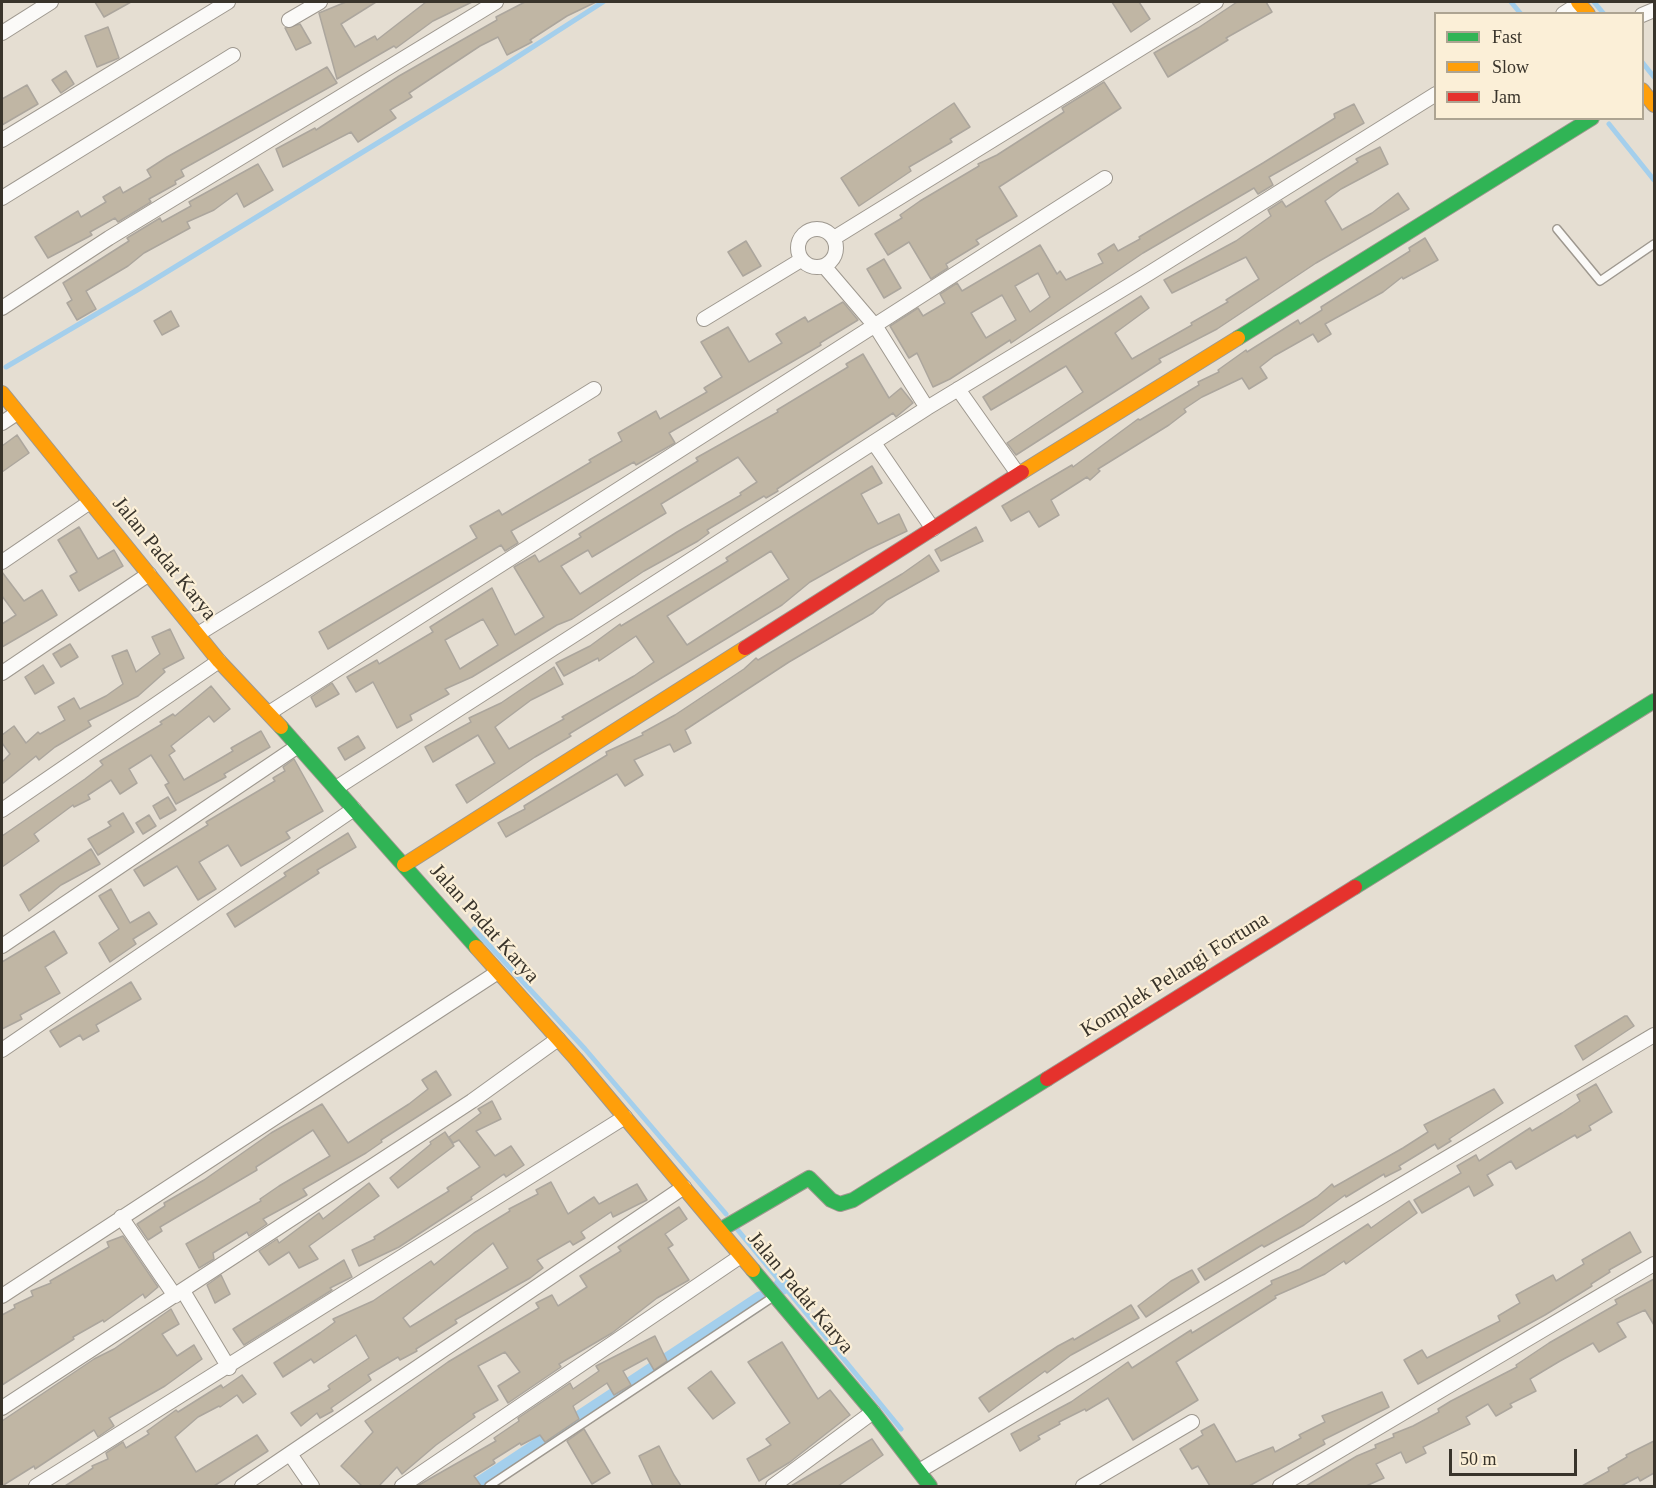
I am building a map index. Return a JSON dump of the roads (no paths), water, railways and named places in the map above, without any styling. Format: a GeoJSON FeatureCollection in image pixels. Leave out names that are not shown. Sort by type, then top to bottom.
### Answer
{"type":"FeatureCollection","features":[{"type":"Feature","properties":{"kind":"street"},"geometry":{"type":"LineString","coordinates":[[2,33],[51,2]]}},
{"type":"Feature","properties":{"kind":"street"},"geometry":{"type":"LineString","coordinates":[[2,140],[228,2]]}},
{"type":"Feature","properties":{"kind":"street"},"geometry":{"type":"LineString","coordinates":[[289,21],[320,2]]}},
{"type":"Feature","properties":{"kind":"street"},"geometry":{"type":"LineString","coordinates":[[2,308],[109,238],[496,2]]}},
{"type":"Feature","properties":{"kind":"street"},"geometry":{"type":"LineString","coordinates":[[834,238],[1216,2]]}},
{"type":"Feature","properties":{"kind":"street"},"geometry":{"type":"LineString","coordinates":[[1568,12],[1582,6]]}},
{"type":"Feature","properties":{"kind":"street"},"geometry":{"type":"LineString","coordinates":[[2,198],[233,55]]}},
{"type":"Feature","properties":{"kind":"street"},"geometry":{"type":"LineString","coordinates":[[1644,92],[1654,105]]}},
{"type":"Feature","properties":{"kind":"street"},"geometry":{"type":"LineString","coordinates":[[336,788],[927,408],[1138,280],[1434,95]]}},
{"type":"Feature","properties":{"kind":"street"},"geometry":{"type":"LineString","coordinates":[[404,865],[1018,474],[1589,120]]}},
{"type":"Feature","properties":{"kind":"street"},"geometry":{"type":"LineString","coordinates":[[269,713],[1106,178]]}},
{"type":"Feature","properties":{"kind":"street"},"geometry":{"type":"LineString","coordinates":[[818,228],[834,238],[835,254],[824,266],[811,267],[801,260],[797,248],[801,236],[806,232],[818,228]]}},
{"type":"Feature","properties":{"kind":"street"},"geometry":{"type":"LineString","coordinates":[[704,319],[801,260]]}},
{"type":"Feature","properties":{"kind":"street"},"geometry":{"type":"LineString","coordinates":[[824,266],[876,327],[927,408]]}},
{"type":"Feature","properties":{"kind":"street"},"geometry":{"type":"LineString","coordinates":[[198,634],[594,389]]}},
{"type":"Feature","properties":{"kind":"street"},"geometry":{"type":"LineString","coordinates":[[958,389],[1018,474]]}},
{"type":"Feature","properties":{"kind":"street","name":"Jalan Padat Karya"},"geometry":{"type":"LineString","coordinates":[[2,393],[219,661],[269,713],[558,1039],[873,1412],[930,1486]]}},
{"type":"Feature","properties":{"kind":"street"},"geometry":{"type":"LineString","coordinates":[[2,423],[17,413]]}},
{"type":"Feature","properties":{"kind":"street"},"geometry":{"type":"LineString","coordinates":[[874,443],[933,529]]}},
{"type":"Feature","properties":{"kind":"street"},"geometry":{"type":"LineString","coordinates":[[2,562],[90,502]]}},
{"type":"Feature","properties":{"kind":"street"},"geometry":{"type":"LineString","coordinates":[[2,672],[148,574]]}},
{"type":"Feature","properties":{"kind":"street"},"geometry":{"type":"LineString","coordinates":[[2,810],[219,661]]}},
{"type":"Feature","properties":{"kind":"street","name":"Komplek Pelangi Fortuna"},"geometry":{"type":"LineString","coordinates":[[720,1230],[799,1181],[809,1178],[831,1200],[840,1204],[853,1200],[1654,701]]}},
{"type":"Feature","properties":{"kind":"street"},"geometry":{"type":"LineString","coordinates":[[2,946],[298,746]]}},
{"type":"Feature","properties":{"kind":"street"},"geometry":{"type":"LineString","coordinates":[[2,1050],[354,809]]}},
{"type":"Feature","properties":{"kind":"street"},"geometry":{"type":"LineString","coordinates":[[2,1296],[498,972]]}},
{"type":"Feature","properties":{"kind":"street"},"geometry":{"type":"LineString","coordinates":[[919,1471],[1654,1035]]}},
{"type":"Feature","properties":{"kind":"street"},"geometry":{"type":"LineString","coordinates":[[2,1408],[472,1101],[558,1039]]}},
{"type":"Feature","properties":{"kind":"street"},"geometry":{"type":"LineString","coordinates":[[36,1486],[143,1418],[229,1368],[625,1117]]}},
{"type":"Feature","properties":{"kind":"street"},"geometry":{"type":"LineString","coordinates":[[242,1486],[684,1187]]}},
{"type":"Feature","properties":{"kind":"street"},"geometry":{"type":"LineString","coordinates":[[121,1217],[179,1293],[229,1368]]}},
{"type":"Feature","properties":{"kind":"street"},"geometry":{"type":"LineString","coordinates":[[402,1486],[741,1256]]}},
{"type":"Feature","properties":{"kind":"street"},"geometry":{"type":"LineString","coordinates":[[1280,1486],[1654,1264]]}},
{"type":"Feature","properties":{"kind":"street"},"geometry":{"type":"LineString","coordinates":[[773,1486],[873,1412]]}},
{"type":"Feature","properties":{"kind":"street"},"geometry":{"type":"LineString","coordinates":[[1083,1486],[1192,1422]]}},
{"type":"Feature","properties":{"kind":"street"},"geometry":{"type":"LineString","coordinates":[[290,1454],[312,1486]]}},
{"type":"Feature","properties":{"kind":"lane"},"geometry":{"type":"LineString","coordinates":[[1557,229],[1600,281],[1654,244]]}},
{"type":"Feature","properties":{"kind":"lane"},"geometry":{"type":"LineString","coordinates":[[489,1486],[775,1296]]}},
{"type":"Feature","properties":{"kind":"waterway"},"geometry":{"type":"LineString","coordinates":[[6,367],[139,289],[500,68],[603,2]]}},
{"type":"Feature","properties":{"kind":"waterway"},"geometry":{"type":"LineString","coordinates":[[1511,2],[1519,12]]}},
{"type":"Feature","properties":{"kind":"waterway"},"geometry":{"type":"LineString","coordinates":[[1594,2],[1602,12]]}},
{"type":"Feature","properties":{"kind":"waterway"},"geometry":{"type":"LineString","coordinates":[[1644,64],[1654,77]]}},
{"type":"Feature","properties":{"kind":"waterway"},"geometry":{"type":"LineString","coordinates":[[1609,124],[1654,180]]}},
{"type":"Feature","properties":{"kind":"waterway"},"geometry":{"type":"LineString","coordinates":[[474,929],[585,1049],[726,1214]]}},
{"type":"Feature","properties":{"kind":"waterway"},"geometry":{"type":"LineString","coordinates":[[737,1229],[901,1429]]}},
{"type":"Feature","properties":{"kind":"waterway"},"geometry":{"type":"LineString","coordinates":[[479,1486],[761,1300]]}}]}
